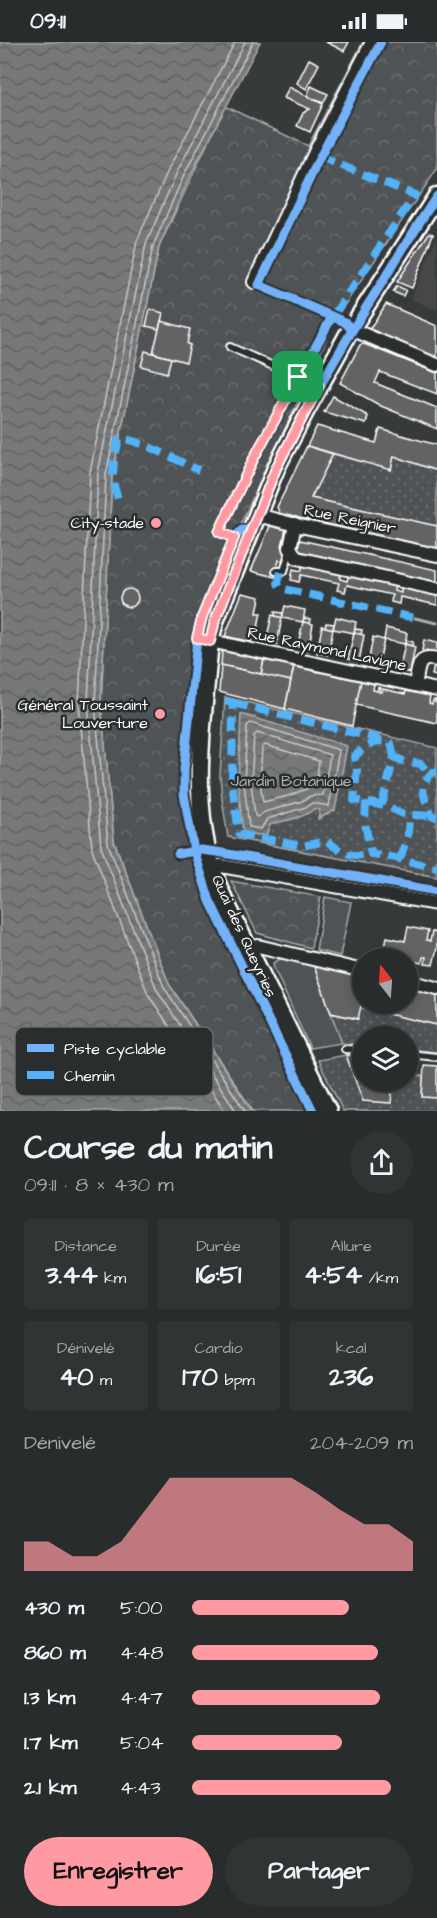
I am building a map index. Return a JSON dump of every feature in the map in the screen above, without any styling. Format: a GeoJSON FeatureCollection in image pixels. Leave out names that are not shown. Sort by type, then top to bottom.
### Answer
{"type":"FeatureCollection","features":[{"type":"Feature","properties":{"kind":"main road","name":"Quai des Queyries"},"geometry":{"type":"LineString","coordinates":[[328,1111],[311,1092],[260,988],[249,948],[206,867],[199,771],[204,639],[215,621],[276,468],[319,386],[351,329],[427,216],[437,196]]}},
{"type":"Feature","properties":{"kind":"street"},"geometry":{"type":"LineString","coordinates":[[254,282],[316,150],[372,42]]}},
{"type":"Feature","properties":{"kind":"street"},"geometry":{"type":"LineString","coordinates":[[351,329],[437,365]]}},
{"type":"Feature","properties":{"kind":"street","name":"Rue Reignier"},"geometry":{"type":"LineString","coordinates":[[257,515],[437,555]]}},
{"type":"Feature","properties":{"kind":"street"},"geometry":{"type":"LineString","coordinates":[[295,524],[290,548],[297,558],[437,589]]}},
{"type":"Feature","properties":{"kind":"street","name":"Rue Raymond Lavigne"},"geometry":{"type":"LineString","coordinates":[[204,639],[437,690]]}},
{"type":"Feature","properties":{"kind":"street"},"geometry":{"type":"LineString","coordinates":[[414,685],[423,659],[437,660]]}},
{"type":"Feature","properties":{"kind":"street"},"geometry":{"type":"LineString","coordinates":[[206,867],[221,866],[437,904]]}},
{"type":"Feature","properties":{"kind":"street"},"geometry":{"type":"LineString","coordinates":[[249,948],[258,946],[352,968]]}},
{"type":"Feature","properties":{"kind":"street"},"geometry":{"type":"LineString","coordinates":[[418,983],[437,988]]}},
{"type":"Feature","properties":{"kind":"lane"},"geometry":{"type":"LineString","coordinates":[[230,347],[319,386]]}},
{"type":"Feature","properties":{"kind":"lane"},"geometry":{"type":"LineString","coordinates":[[276,572],[284,571],[286,568],[290,548]]}},
{"type":"Feature","properties":{"kind":"lane"},"geometry":{"type":"LineString","coordinates":[[345,1048],[352,1049]]}},
{"type":"Feature","properties":{"kind":"lane"},"geometry":{"type":"LineString","coordinates":[[418,1055],[437,1057]]}},
{"type":"Feature","properties":{"kind":"shaded area"},"geometry":{"type":"Polygon","coordinates":[[[437,236],[437,310],[411,299],[437,236]]]}},
{"type":"Feature","properties":{"kind":"green space"},"geometry":{"type":"Polygon","coordinates":[[[363,42],[437,42],[437,169],[339,313],[234,538],[202,617],[194,665],[184,770],[184,794],[196,870],[313,1111],[253,1111],[213,1051],[213,1027],[197,1027],[169,984],[114,841],[101,703],[112,476],[159,247],[225,106],[308,146],[363,42]]]}},
{"type":"Feature","properties":{"kind":"green space"},"geometry":{"type":"Polygon","coordinates":[[[333,454],[391,469],[394,456],[437,471],[437,526],[311,498],[333,454]]]}},
{"type":"Feature","properties":{"kind":"green space","name":"Jardin Botanique"},"geometry":{"type":"Polygon","coordinates":[[[225,697],[437,748],[437,877],[228,837],[220,775],[225,697]]]}},
{"type":"Feature","properties":{"kind":"green space"},"geometry":{"type":"Polygon","coordinates":[[[231,881],[321,897],[311,948],[257,933],[231,881]]]}},
{"type":"Feature","properties":{"kind":"green space"},"geometry":{"type":"Polygon","coordinates":[[[325,897],[351,902],[340,956],[316,950],[325,897]]]}},
{"type":"Feature","properties":{"kind":"green space"},"geometry":{"type":"Polygon","coordinates":[[[284,957],[313,963],[342,1043],[310,1048],[274,968],[273,963],[284,957]]]}},
{"type":"Feature","properties":{"kind":"green space"},"geometry":{"type":"Polygon","coordinates":[[[331,1013],[357,1019],[358,1014],[387,1014],[437,1025],[437,1052],[418,1050],[418,1026],[352,1026],[352,1044],[342,1043],[331,1013]]]}},
{"type":"Feature","properties":{"kind":"green space"},"geometry":{"type":"Polygon","coordinates":[[[346,1055],[352,1071],[352,1092],[360,1092],[363,1101],[390,1103],[392,1092],[418,1092],[418,1075],[423,1076],[422,1096],[437,1098],[437,1111],[343,1111],[318,1060],[346,1055]]]}},
{"type":"Feature","properties":{"kind":"water"},"geometry":{"type":"Polygon","coordinates":[[[0,42],[260,42],[189,178],[159,247],[112,476],[101,703],[114,842],[169,984],[197,1027],[15,1027],[15,1096],[213,1096],[213,1051],[252,1111],[0,1111],[0,42]]]}},
{"type":"Feature","properties":{"kind":"water"},"geometry":{"type":"Polygon","coordinates":[[[241,714],[347,746],[335,810],[318,819],[320,810],[314,809],[299,817],[270,825],[266,836],[243,833],[238,783],[241,714]]]}},
{"type":"Feature","properties":{"kind":"building"},"geometry":{"type":"Polygon","coordinates":[[[326,42],[349,42],[344,51],[326,42]]]}},
{"type":"Feature","properties":{"kind":"building"},"geometry":{"type":"Polygon","coordinates":[[[309,59],[319,64],[306,89],[297,83],[309,59]]]}},
{"type":"Feature","properties":{"kind":"building"},"geometry":{"type":"Polygon","coordinates":[[[311,86],[328,94],[323,103],[307,96],[311,86]]]}},
{"type":"Feature","properties":{"kind":"building"},"geometry":{"type":"Polygon","coordinates":[[[289,87],[323,104],[310,132],[297,126],[303,113],[310,109],[284,98],[289,87]]]}},
{"type":"Feature","properties":{"kind":"building"},"geometry":{"type":"Polygon","coordinates":[[[429,233],[433,234],[412,288],[397,282],[429,233]]]}},
{"type":"Feature","properties":{"kind":"building"},"geometry":{"type":"Polygon","coordinates":[[[397,286],[406,290],[403,296],[393,292],[397,286]]]}},
{"type":"Feature","properties":{"kind":"building"},"geometry":{"type":"Polygon","coordinates":[[[386,304],[437,326],[437,358],[369,330],[386,304]]]}},
{"type":"Feature","properties":{"kind":"building"},"geometry":{"type":"Polygon","coordinates":[[[150,309],[163,313],[159,329],[146,326],[150,309]]]}},
{"type":"Feature","properties":{"kind":"building"},"geometry":{"type":"Polygon","coordinates":[[[161,321],[190,329],[187,344],[190,345],[186,362],[153,353],[161,321]]]}},
{"type":"Feature","properties":{"kind":"building"},"geometry":{"type":"Polygon","coordinates":[[[364,344],[437,373],[437,394],[380,372],[375,383],[437,408],[437,429],[381,406],[340,383],[360,345],[364,344]]]}},
{"type":"Feature","properties":{"kind":"building"},"geometry":{"type":"Polygon","coordinates":[[[145,351],[171,358],[167,373],[141,366],[145,351]]]}},
{"type":"Feature","properties":{"kind":"building"},"geometry":{"type":"Polygon","coordinates":[[[333,396],[368,416],[366,424],[324,412],[333,396]]]}},
{"type":"Feature","properties":{"kind":"building"},"geometry":{"type":"Polygon","coordinates":[[[317,426],[376,443],[380,429],[437,445],[437,471],[394,456],[391,470],[307,446],[317,426]]]}},
{"type":"Feature","properties":{"kind":"building"},"geometry":{"type":"Polygon","coordinates":[[[307,446],[333,454],[311,498],[437,526],[437,548],[280,514],[277,507],[307,446]]]}},
{"type":"Feature","properties":{"kind":"building"},"geometry":{"type":"Polygon","coordinates":[[[270,526],[286,529],[282,546],[285,547],[283,559],[279,560],[275,577],[251,571],[270,526]]]}},
{"type":"Feature","properties":{"kind":"building"},"geometry":{"type":"Polygon","coordinates":[[[300,540],[437,570],[437,582],[297,551],[300,540]]]}},
{"type":"Feature","properties":{"kind":"building"},"geometry":{"type":"Polygon","coordinates":[[[303,564],[341,572],[340,579],[347,581],[349,574],[395,584],[394,591],[401,593],[402,586],[437,593],[437,605],[400,597],[399,604],[391,602],[392,595],[347,585],[345,592],[337,590],[339,583],[301,575],[299,582],[291,580],[293,569],[301,571],[303,564]]]}},
{"type":"Feature","properties":{"kind":"building"},"geometry":{"type":"Polygon","coordinates":[[[129,589],[135,592],[138,598],[135,604],[129,607],[123,604],[120,598],[123,592],[129,589]]]}},
{"type":"Feature","properties":{"kind":"building"},"geometry":{"type":"Polygon","coordinates":[[[242,593],[260,597],[257,613],[261,613],[258,628],[254,627],[251,642],[225,636],[242,593]]]}},
{"type":"Feature","properties":{"kind":"building"},"geometry":{"type":"Polygon","coordinates":[[[285,606],[305,610],[303,622],[282,618],[285,606]]]}},
{"type":"Feature","properties":{"kind":"building"},"geometry":{"type":"Polygon","coordinates":[[[275,612],[283,613],[282,618],[275,616],[275,612]]]}},
{"type":"Feature","properties":{"kind":"building"},"geometry":{"type":"Polygon","coordinates":[[[272,615],[282,618],[277,644],[266,641],[272,615]]]}},
{"type":"Feature","properties":{"kind":"building"},"geometry":{"type":"Polygon","coordinates":[[[336,617],[356,622],[354,633],[333,629],[336,617]]]}},
{"type":"Feature","properties":{"kind":"building"},"geometry":{"type":"Polygon","coordinates":[[[304,618],[311,619],[310,624],[303,622],[304,618]]]}},
{"type":"Feature","properties":{"kind":"building"},"geometry":{"type":"Polygon","coordinates":[[[303,622],[313,624],[308,651],[297,648],[303,622]]]}},
{"type":"Feature","properties":{"kind":"building"},"geometry":{"type":"Polygon","coordinates":[[[326,623],[334,624],[333,629],[325,627],[326,623]]]}},
{"type":"Feature","properties":{"kind":"building"},"geometry":{"type":"Polygon","coordinates":[[[322,626],[333,629],[328,655],[317,653],[322,626]]]}},
{"type":"Feature","properties":{"kind":"building"},"geometry":{"type":"Polygon","coordinates":[[[386,628],[407,633],[405,644],[384,640],[386,628]]]}},
{"type":"Feature","properties":{"kind":"building"},"geometry":{"type":"Polygon","coordinates":[[[355,629],[362,630],[361,635],[354,633],[355,629]]]}},
{"type":"Feature","properties":{"kind":"building"},"geometry":{"type":"Polygon","coordinates":[[[354,633],[364,635],[359,662],[348,659],[354,633]]]}},
{"type":"Feature","properties":{"kind":"building"},"geometry":{"type":"Polygon","coordinates":[[[373,637],[384,640],[378,666],[368,664],[373,637]]]}},
{"type":"Feature","properties":{"kind":"building"},"geometry":{"type":"Polygon","coordinates":[[[406,640],[413,642],[412,646],[405,644],[406,640]]]}},
{"type":"Feature","properties":{"kind":"building"},"geometry":{"type":"Polygon","coordinates":[[[424,640],[437,643],[437,654],[422,650],[424,640]]]}},
{"type":"Feature","properties":{"kind":"building"},"geometry":{"type":"Polygon","coordinates":[[[405,644],[415,647],[410,673],[399,671],[405,644]]]}},
{"type":"Feature","properties":{"kind":"building"},"geometry":{"type":"Polygon","coordinates":[[[222,651],[264,660],[261,674],[221,665],[222,651]]]}},
{"type":"Feature","properties":{"kind":"building"},"geometry":{"type":"Polygon","coordinates":[[[264,660],[294,666],[291,681],[261,675],[264,660]]]}},
{"type":"Feature","properties":{"kind":"building"},"geometry":{"type":"Polygon","coordinates":[[[221,665],[291,681],[285,709],[219,692],[221,665]]]}},
{"type":"Feature","properties":{"kind":"building"},"geometry":{"type":"Polygon","coordinates":[[[434,665],[437,665],[437,676],[432,675],[434,665]]]}},
{"type":"Feature","properties":{"kind":"building"},"geometry":{"type":"Polygon","coordinates":[[[294,666],[361,681],[352,726],[285,709],[294,666]]]}},
{"type":"Feature","properties":{"kind":"building"},"geometry":{"type":"Polygon","coordinates":[[[361,681],[374,684],[373,690],[377,691],[378,687],[379,692],[383,689],[430,696],[429,703],[432,704],[433,700],[437,701],[437,723],[356,705],[361,681]]]}},
{"type":"Feature","properties":{"kind":"building"},"geometry":{"type":"Polygon","coordinates":[[[408,927],[428,931],[426,940],[430,941],[432,932],[437,933],[437,948],[433,965],[425,964],[426,957],[423,957],[422,963],[418,962],[418,948],[385,948],[387,937],[405,941],[408,927]]]}},
{"type":"Feature","properties":{"kind":"building"},"geometry":{"type":"Polygon","coordinates":[[[313,963],[352,972],[352,1014],[359,1014],[358,1019],[331,1013],[313,963]]]}},
{"type":"Feature","properties":{"kind":"building"},"geometry":{"type":"Polygon","coordinates":[[[418,988],[437,993],[437,1025],[388,1014],[418,1014],[418,988]]]}},
{"type":"Feature","properties":{"kind":"building"},"geometry":{"type":"Polygon","coordinates":[[[346,1055],[352,1055],[352,1071],[346,1055]]]}},
{"type":"Feature","properties":{"kind":"building"},"geometry":{"type":"Polygon","coordinates":[[[424,1065],[437,1066],[437,1098],[422,1097],[424,1065]]]}},
{"type":"Feature","properties":{"kind":"building"},"geometry":{"type":"Polygon","coordinates":[[[360,1092],[392,1092],[391,1103],[363,1101],[360,1092]]]}},
{"type":"Feature","properties":{"kind":"waterway"},"geometry":{"type":"LineString","coordinates":[[415,618],[437,623]]}},
{"type":"Feature","properties":{"kind":"marked path"},"geometry":{"type":"LineString","coordinates":[[320,157],[415,195],[332,317]]}},
{"type":"Feature","properties":{"kind":"marked path"},"geometry":{"type":"LineString","coordinates":[[118,498],[113,476],[119,439],[127,439],[147,446],[199,470]]}},
{"type":"Feature","properties":{"kind":"marked path"},"geometry":{"type":"LineString","coordinates":[[281,572],[278,583],[280,588],[415,618]]}},
{"type":"Feature","properties":{"kind":"marked path"},"geometry":{"type":"LineString","coordinates":[[225,701],[233,703],[232,783],[239,834],[302,846],[327,841],[347,854],[371,854]]}},
{"type":"Feature","properties":{"kind":"marked path"},"geometry":{"type":"LineString","coordinates":[[233,703],[379,739]]}},
{"type":"Feature","properties":{"kind":"marked path"},"geometry":{"type":"LineString","coordinates":[[394,757],[391,743],[386,741],[375,742],[354,757],[357,769],[354,800],[386,806],[403,814],[432,816]]}},
{"type":"Feature","properties":{"kind":"marked path"},"geometry":{"type":"LineString","coordinates":[[382,805],[394,757],[421,764],[429,775]]}},
{"type":"Feature","properties":{"kind":"marked path"},"geometry":{"type":"LineString","coordinates":[[437,772],[433,772],[423,788],[432,816],[437,817]]}},
{"type":"Feature","properties":{"kind":"marked path"},"geometry":{"type":"LineString","coordinates":[[366,802],[365,823],[371,854],[437,867]]}},
{"type":"Feature","properties":{"kind":"marked path"},"geometry":{"type":"LineString","coordinates":[[400,859],[408,834],[409,814]]}},
{"type":"Feature","properties":{"kind":"cycle path"},"geometry":{"type":"LineString","coordinates":[[351,329],[345,322],[259,285],[320,157],[381,42]]}},
{"type":"Feature","properties":{"kind":"cycle path"},"geometry":{"type":"LineString","coordinates":[[313,1111],[210,901],[194,851],[184,794],[184,770],[197,638],[202,617],[234,538],[242,530],[251,530],[280,463],[313,398],[349,335],[437,196]]}},
{"type":"Feature","properties":{"kind":"cycle path"},"geometry":{"type":"LineString","coordinates":[[234,538],[219,532],[254,458],[332,317]]}},
{"type":"Feature","properties":{"kind":"cycle path"},"geometry":{"type":"LineString","coordinates":[[178,854],[201,850],[217,852],[437,891]]}},
{"type":"Feature","properties":{"kind":"place","name":"City-stade"},"geometry":{"type":"Point","coordinates":[156,523]}},
{"type":"Feature","properties":{"kind":"place","name":"Général Toussaint Louverture"},"geometry":{"type":"Point","coordinates":[160,714]}},
{"type":"Feature","properties":{"kind":"route"},"geometry":{"type":"LineString","coordinates":[[298,377],[319,386],[276,468],[215,621],[210,641],[197,638],[202,617],[234,538],[219,532],[254,458],[298,377]]}}]}
